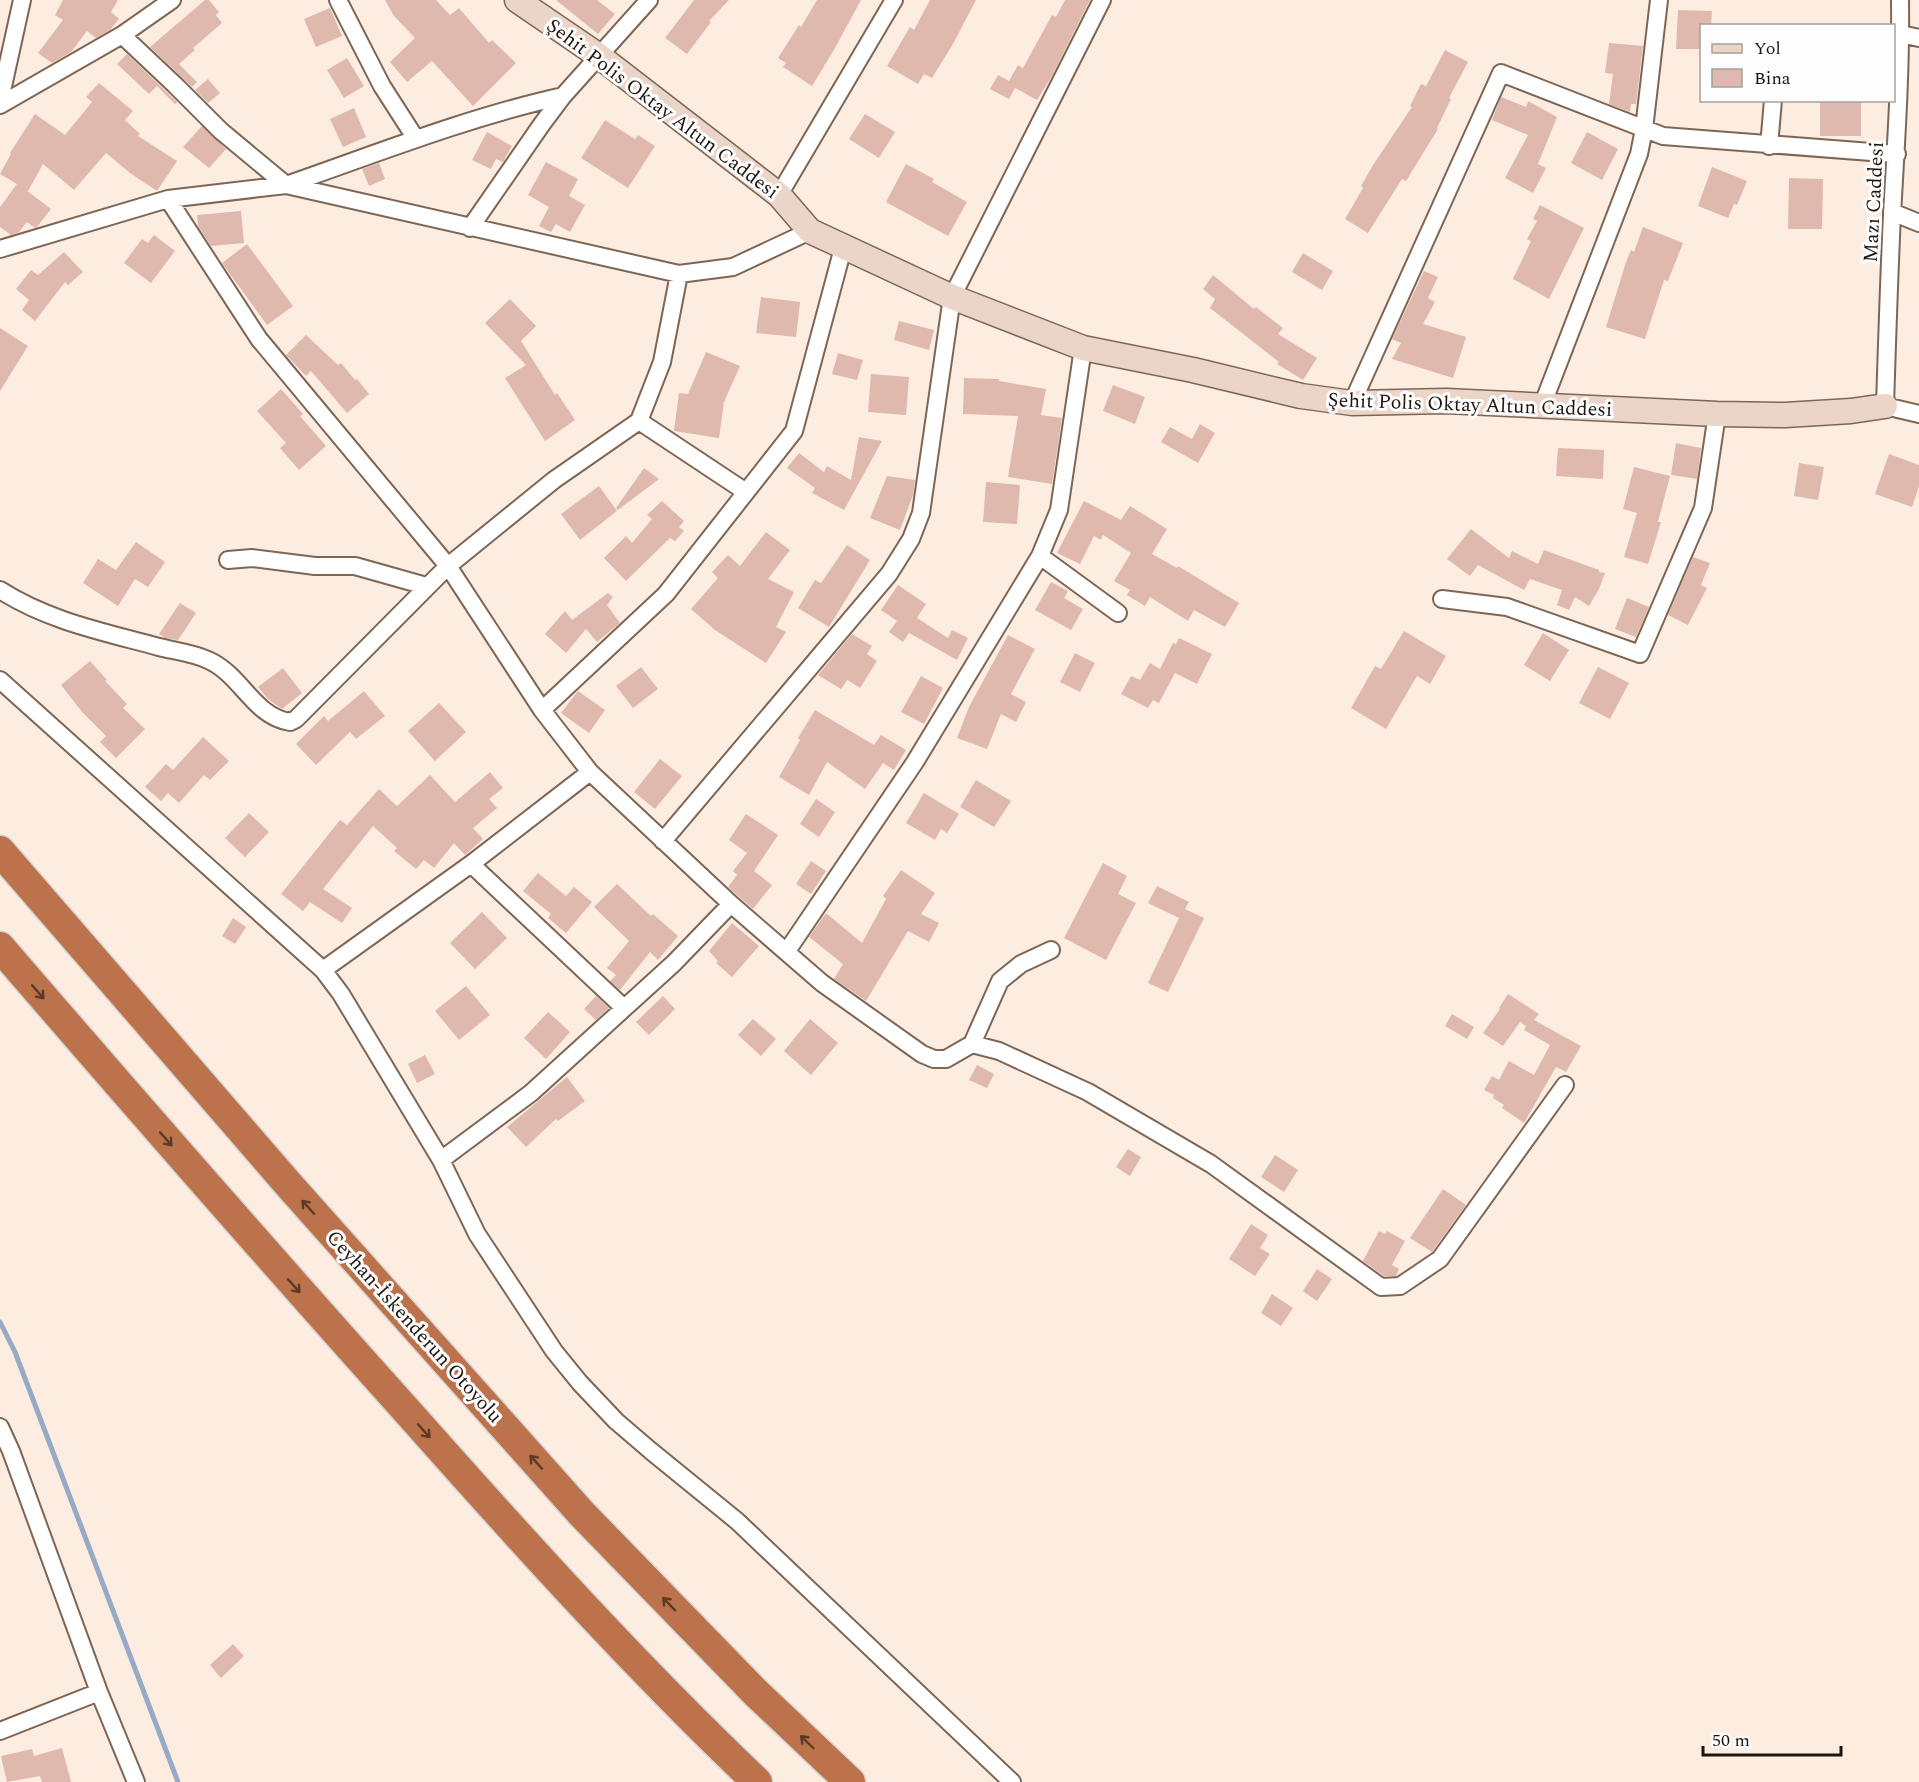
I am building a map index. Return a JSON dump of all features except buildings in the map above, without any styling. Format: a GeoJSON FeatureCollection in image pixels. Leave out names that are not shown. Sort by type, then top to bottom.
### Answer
{"type":"FeatureCollection","features":[{"type":"Feature","properties":{"kind":"highway","name":"Ceyhan-İskenderun Otoyolu"},"geometry":{"type":"LineString","coordinates":[[0,851],[297,1194],[582,1514],[756,1693],[850,1782]]}},
{"type":"Feature","properties":{"kind":"highway"},"geometry":{"type":"LineString","coordinates":[[0,947],[241,1227],[538,1557],[757,1782]]}},
{"type":"Feature","properties":{"kind":"street"},"geometry":{"type":"LineString","coordinates":[[0,100],[22,0]]}},
{"type":"Feature","properties":{"kind":"street"},"geometry":{"type":"LineString","coordinates":[[0,105],[122,35],[172,0]]}},
{"type":"Feature","properties":{"kind":"street"},"geometry":{"type":"LineString","coordinates":[[338,0],[382,86],[416,139]]}},
{"type":"Feature","properties":{"kind":"street","name":"Şehit Polis Oktay Altun Caddesi"},"geometry":{"type":"LineString","coordinates":[[517,0],[599,56],[779,195],[810,231],[952,297],[1083,348],[1193,370],[1301,396],[1353,403],[1446,401],[1717,414],[1785,415],[1851,411],[1885,406]]}},
{"type":"Feature","properties":{"kind":"street"},"geometry":{"type":"LineString","coordinates":[[470,228],[563,96],[649,0]]}},
{"type":"Feature","properties":{"kind":"street"},"geometry":{"type":"LineString","coordinates":[[779,195],[894,0]]}},
{"type":"Feature","properties":{"kind":"street"},"geometry":{"type":"LineString","coordinates":[[663,841],[889,574],[911,539],[921,513],[952,297],[1102,0]]}},
{"type":"Feature","properties":{"kind":"street"},"geometry":{"type":"LineString","coordinates":[[1542,406],[1639,154],[1659,0]]}},
{"type":"Feature","properties":{"kind":"street","name":"Mazı Caddesi"},"geometry":{"type":"LineString","coordinates":[[1885,406],[1892,212],[1897,154],[1900,0]]}},
{"type":"Feature","properties":{"kind":"street"},"geometry":{"type":"LineString","coordinates":[[1901,34],[1919,38]]}},
{"type":"Feature","properties":{"kind":"street"},"geometry":{"type":"LineString","coordinates":[[122,35],[221,131],[286,186],[679,274],[733,267],[810,231]]}},
{"type":"Feature","properties":{"kind":"street"},"geometry":{"type":"LineString","coordinates":[[1353,403],[1500,73],[1663,136],[1769,146],[1897,154]]}},
{"type":"Feature","properties":{"kind":"street"},"geometry":{"type":"LineString","coordinates":[[0,249],[168,199],[286,186],[416,139],[498,113],[563,96]]}},
{"type":"Feature","properties":{"kind":"street"},"geometry":{"type":"LineString","coordinates":[[1769,146],[1773,102]]}},
{"type":"Feature","properties":{"kind":"street"},"geometry":{"type":"LineString","coordinates":[[168,199],[259,339],[448,566],[542,710],[590,772],[731,904],[822,983],[922,1054],[934,1059],[946,1059],[972,1044],[1000,981],[1021,964],[1051,950]]}},
{"type":"Feature","properties":{"kind":"street"},"geometry":{"type":"LineString","coordinates":[[1892,212],[1919,223]]}},
{"type":"Feature","properties":{"kind":"street"},"geometry":{"type":"LineString","coordinates":[[542,710],[666,594],[794,431],[843,248]]}},
{"type":"Feature","properties":{"kind":"street"},"geometry":{"type":"LineString","coordinates":[[0,590],[20,603],[56,619],[208,660],[230,674],[263,712],[273,718],[290,722],[296,719],[448,566],[554,480],[639,421],[662,362],[679,274]]}},
{"type":"Feature","properties":{"kind":"street"},"geometry":{"type":"LineString","coordinates":[[787,951],[915,762],[1040,556],[1059,510],[1083,348]]}},
{"type":"Feature","properties":{"kind":"street"},"geometry":{"type":"LineString","coordinates":[[1885,406],[1919,414]]}},
{"type":"Feature","properties":{"kind":"street"},"geometry":{"type":"LineString","coordinates":[[1442,599],[1508,607],[1640,654],[1703,508],[1717,414]]}},
{"type":"Feature","properties":{"kind":"street"},"geometry":{"type":"LineString","coordinates":[[639,421],[746,492]]}},
{"type":"Feature","properties":{"kind":"street"},"geometry":{"type":"LineString","coordinates":[[1040,556],[1118,613]]}},
{"type":"Feature","properties":{"kind":"street"},"geometry":{"type":"LineString","coordinates":[[228,560],[252,558],[315,566],[356,566],[426,586]]}},
{"type":"Feature","properties":{"kind":"street"},"geometry":{"type":"LineString","coordinates":[[0,680],[322,969],[341,994],[441,1160],[477,1234],[554,1351],[580,1383],[616,1420],[736,1521],[1012,1782]]}},
{"type":"Feature","properties":{"kind":"street"},"geometry":{"type":"LineString","coordinates":[[322,969],[471,864],[590,772]]}},
{"type":"Feature","properties":{"kind":"street"},"geometry":{"type":"LineString","coordinates":[[471,864],[624,1008]]}},
{"type":"Feature","properties":{"kind":"street"},"geometry":{"type":"LineString","coordinates":[[441,1160],[531,1093],[674,963],[731,904]]}},
{"type":"Feature","properties":{"kind":"street"},"geometry":{"type":"LineString","coordinates":[[972,1044],[999,1051],[1088,1092],[1211,1164],[1381,1287],[1400,1286],[1440,1259],[1565,1084]]}},
{"type":"Feature","properties":{"kind":"street"},"geometry":{"type":"LineString","coordinates":[[0,1426],[5,1455],[136,1782]]}},
{"type":"Feature","properties":{"kind":"street"},"geometry":{"type":"LineString","coordinates":[[0,1731],[99,1692]]}},
{"type":"Feature","properties":{"kind":"waterway"},"geometry":{"type":"LineString","coordinates":[[0,1322],[15,1352],[178,1782]]}}]}
